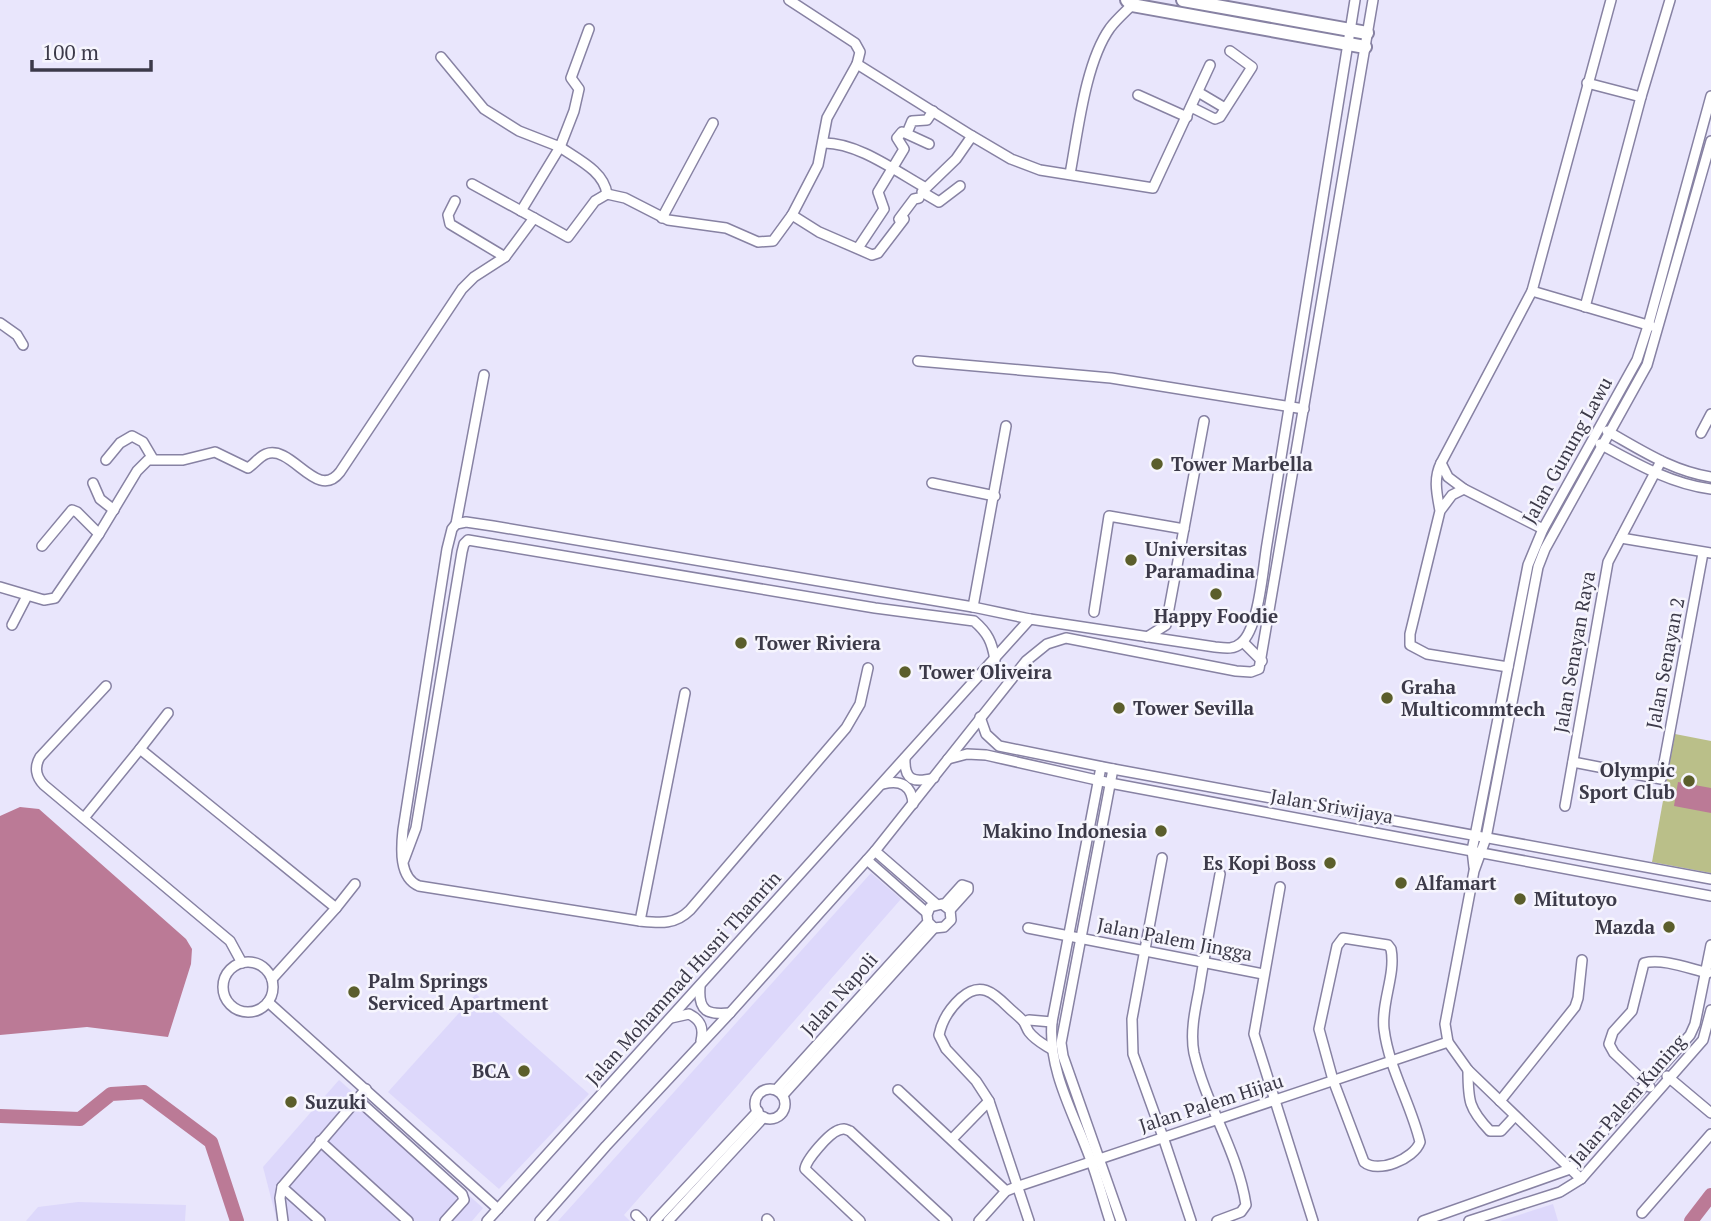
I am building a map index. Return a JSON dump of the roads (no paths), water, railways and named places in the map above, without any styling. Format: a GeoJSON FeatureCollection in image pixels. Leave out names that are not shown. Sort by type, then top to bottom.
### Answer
{"type":"FeatureCollection","features":[{"type":"Feature","properties":{"kind":"main road"},"geometry":{"type":"LineString","coordinates":[[1183,0],[1367,33]]}},
{"type":"Feature","properties":{"kind":"main road"},"geometry":{"type":"LineString","coordinates":[[1130,2],[1365,47]]}},
{"type":"Feature","properties":{"kind":"street"},"geometry":{"type":"LineString","coordinates":[[472,184],[568,237],[595,201],[607,194],[625,198],[662,218],[718,227],[758,242],[768,243],[775,240],[792,215],[818,164],[827,118],[857,64],[860,52],[857,44],[789,0]]}},
{"type":"Feature","properties":{"kind":"street"},"geometry":{"type":"LineString","coordinates":[[456,524],[466,522],[493,526],[1030,619],[1215,648],[1235,647],[1243,642],[1249,633],[1253,619],[1355,0]]}},
{"type":"Feature","properties":{"kind":"street"},"geometry":{"type":"LineString","coordinates":[[540,1221],[875,851],[980,717],[1026,662],[1046,644],[1066,638],[1244,672],[1257,671],[1262,661],[1373,0]]}},
{"type":"Feature","properties":{"kind":"street"},"geometry":{"type":"LineString","coordinates":[[1508,667],[1427,654],[1410,645],[1413,621],[1440,511],[1436,472],[1532,291],[1611,0]]}},
{"type":"Feature","properties":{"kind":"street"},"geometry":{"type":"LineString","coordinates":[[1585,307],[1670,0]]}},
{"type":"Feature","properties":{"kind":"street"},"geometry":{"type":"LineString","coordinates":[[1070,174],[1083,101],[1093,66],[1109,29],[1130,2]]}},
{"type":"Feature","properties":{"kind":"street"},"geometry":{"type":"LineString","coordinates":[[521,211],[560,148],[577,103],[579,89],[571,78],[589,29]]}},
{"type":"Feature","properties":{"kind":"street"},"geometry":{"type":"LineString","coordinates":[[1138,94],[1214,120],[1220,117],[1252,67],[1230,51]]}},
{"type":"Feature","properties":{"kind":"street"},"geometry":{"type":"LineString","coordinates":[[441,57],[484,109],[519,131],[560,148],[596,174],[605,185],[607,194]]}},
{"type":"Feature","properties":{"kind":"street"},"geometry":{"type":"LineString","coordinates":[[857,64],[972,136],[1027,166],[1153,188],[1209,65]]}},
{"type":"Feature","properties":{"kind":"street"},"geometry":{"type":"LineString","coordinates":[[1587,83],[1641,97]]}},
{"type":"Feature","properties":{"kind":"street"},"geometry":{"type":"LineString","coordinates":[[1198,92],[1225,108]]}},
{"type":"Feature","properties":{"kind":"street","name":"Jalan Gunung Lawu"},"geometry":{"type":"LineString","coordinates":[[1480,830],[1528,565],[1543,529],[1637,360],[1711,96]]}},
{"type":"Feature","properties":{"kind":"street"},"geometry":{"type":"LineString","coordinates":[[907,133],[912,121],[927,120],[933,111]]}},
{"type":"Feature","properties":{"kind":"street"},"geometry":{"type":"LineString","coordinates":[[662,218],[713,123]]}},
{"type":"Feature","properties":{"kind":"street"},"geometry":{"type":"LineString","coordinates":[[858,248],[883,211],[884,206],[878,192],[904,149],[897,138],[902,132],[929,144]]}},
{"type":"Feature","properties":{"kind":"street"},"geometry":{"type":"LineString","coordinates":[[792,215],[819,232],[870,254],[878,253],[903,221],[899,219],[914,199],[956,159],[972,136]]}},
{"type":"Feature","properties":{"kind":"street","name":"Jalan Gunung Lawu"},"geometry":{"type":"LineString","coordinates":[[1480,830],[1538,567],[1545,549],[1647,365],[1711,141]]}},
{"type":"Feature","properties":{"kind":"street"},"geometry":{"type":"LineString","coordinates":[[823,143],[834,143],[857,151],[891,169],[921,195],[939,202],[960,186]]}},
{"type":"Feature","properties":{"kind":"street"},"geometry":{"type":"LineString","coordinates":[[455,201],[448,213],[450,224],[505,257]]}},
{"type":"Feature","properties":{"kind":"street"},"geometry":{"type":"LineString","coordinates":[[1,591],[47,600],[55,598],[145,461],[183,460],[217,452],[248,468],[265,454],[272,453],[330,482],[340,472],[462,289],[474,277],[505,257],[534,218]]}},
{"type":"Feature","properties":{"kind":"street"},"geometry":{"type":"LineString","coordinates":[[1532,291],[1659,329]]}},
{"type":"Feature","properties":{"kind":"street"},"geometry":{"type":"LineString","coordinates":[[0,323],[17,335],[23,345]]}},
{"type":"Feature","properties":{"kind":"street"},"geometry":{"type":"LineString","coordinates":[[918,361],[1111,378],[1304,410]]}},
{"type":"Feature","properties":{"kind":"street"},"geometry":{"type":"LineString","coordinates":[[484,375],[456,524],[447,549],[403,830],[403,862],[407,878],[419,886],[640,921],[669,923],[680,918],[690,910],[846,728],[860,704],[868,667]]}},
{"type":"Feature","properties":{"kind":"street"},"geometry":{"type":"LineString","coordinates":[[1701,433],[1711,414]]}},
{"type":"Feature","properties":{"kind":"street"},"geometry":{"type":"LineString","coordinates":[[1147,637],[1166,625],[1204,421]]}},
{"type":"Feature","properties":{"kind":"street"},"geometry":{"type":"LineString","coordinates":[[973,607],[1006,426]]}},
{"type":"Feature","properties":{"kind":"street"},"geometry":{"type":"LineString","coordinates":[[1600,426],[1661,461],[1681,470],[1711,477]]}},
{"type":"Feature","properties":{"kind":"street"},"geometry":{"type":"LineString","coordinates":[[106,460],[124,439],[132,436],[143,442],[153,459]]}},
{"type":"Feature","properties":{"kind":"street"},"geometry":{"type":"LineString","coordinates":[[1592,440],[1656,472],[1689,485],[1711,489]]}},
{"type":"Feature","properties":{"kind":"street","name":"Jalan Senayan Raya"},"geometry":{"type":"LineString","coordinates":[[1564,806],[1608,562],[1661,461]]}},
{"type":"Feature","properties":{"kind":"street"},"geometry":{"type":"LineString","coordinates":[[1441,463],[1448,477],[1464,489],[1543,529]]}},
{"type":"Feature","properties":{"kind":"street"},"geometry":{"type":"LineString","coordinates":[[93,483],[100,499],[114,510]]}},
{"type":"Feature","properties":{"kind":"street"},"geometry":{"type":"LineString","coordinates":[[932,483],[995,496]]}},
{"type":"Feature","properties":{"kind":"street"},"geometry":{"type":"LineString","coordinates":[[1440,511],[1452,495],[1464,489]]}},
{"type":"Feature","properties":{"kind":"street"},"geometry":{"type":"LineString","coordinates":[[42,546],[72,510],[99,534]]}},
{"type":"Feature","properties":{"kind":"street"},"geometry":{"type":"LineString","coordinates":[[1094,612],[1109,516],[1184,529]]}},
{"type":"Feature","properties":{"kind":"street"},"geometry":{"type":"LineString","coordinates":[[1621,538],[1707,553]]}},
{"type":"Feature","properties":{"kind":"street"},"geometry":{"type":"LineString","coordinates":[[403,862],[416,828],[465,542],[480,540],[875,608],[974,621],[985,630],[992,642],[995,660]]}},
{"type":"Feature","properties":{"kind":"street","name":"Jalan Senayan 2"},"geometry":{"type":"LineString","coordinates":[[1573,762],[1661,779],[1707,553]]}},
{"type":"Feature","properties":{"kind":"street"},"geometry":{"type":"LineString","coordinates":[[713,580],[716,563]]}},
{"type":"Feature","properties":{"kind":"street"},"geometry":{"type":"LineString","coordinates":[[12,625],[27,596]]}},
{"type":"Feature","properties":{"kind":"street","name":"Jalan Mohammad Husni Thamrin"},"geometry":{"type":"LineString","coordinates":[[487,1221],[1030,619]]}},
{"type":"Feature","properties":{"kind":"street"},"geometry":{"type":"LineString","coordinates":[[1243,642],[1262,661]]}},
{"type":"Feature","properties":{"kind":"street"},"geometry":{"type":"LineString","coordinates":[[106,685],[44,751],[37,762],[36,772],[40,781],[230,941],[242,963]]}},
{"type":"Feature","properties":{"kind":"street"},"geometry":{"type":"LineString","coordinates":[[640,921],[685,693]]}},
{"type":"Feature","properties":{"kind":"street"},"geometry":{"type":"LineString","coordinates":[[84,818],[168,713]]}},
{"type":"Feature","properties":{"kind":"street","name":"Jalan Sriwijaya"},"geometry":{"type":"LineString","coordinates":[[980,717],[986,734],[999,746],[1112,769],[1480,830],[1486,838],[1711,879]]}},
{"type":"Feature","properties":{"kind":"street"},"geometry":{"type":"LineString","coordinates":[[139,749],[335,908]]}},
{"type":"Feature","properties":{"kind":"street","name":"Jalan Sriwijaya"},"geometry":{"type":"LineString","coordinates":[[948,759],[967,754],[986,754],[1098,785],[1472,850],[1711,896]]}},
{"type":"Feature","properties":{"kind":"street"},"geometry":{"type":"LineString","coordinates":[[905,758],[906,772],[910,777],[920,781],[934,778]]}},
{"type":"Feature","properties":{"kind":"street"},"geometry":{"type":"LineString","coordinates":[[1101,767],[1052,1023],[1051,1049],[1058,1075],[1121,1221]]}},
{"type":"Feature","properties":{"kind":"street"},"geometry":{"type":"LineString","coordinates":[[1110,1221],[1061,1043],[1112,769]]}},
{"type":"Feature","properties":{"kind":"street"},"geometry":{"type":"LineString","coordinates":[[883,784],[903,784],[912,792],[913,804]]}},
{"type":"Feature","properties":{"kind":"street"},"geometry":{"type":"LineString","coordinates":[[1474,869],[1472,850],[1480,830]]}},
{"type":"Feature","properties":{"kind":"street"},"geometry":{"type":"LineString","coordinates":[[1486,838],[1483,852],[1474,869],[1444,1024],[1448,1042],[1468,1070],[1581,1179]]}},
{"type":"Feature","properties":{"kind":"street"},"geometry":{"type":"LineString","coordinates":[[875,851],[943,906]]}},
{"type":"Feature","properties":{"kind":"street"},"geometry":{"type":"LineString","coordinates":[[1162,858],[1132,1019],[1131,1042],[1191,1221]]}},
{"type":"Feature","properties":{"kind":"street"},"geometry":{"type":"LineString","coordinates":[[867,860],[930,921]]}},
{"type":"Feature","properties":{"kind":"street"},"geometry":{"type":"LineString","coordinates":[[1217,1221],[1241,1212],[1246,1205],[1193,1046],[1203,962],[1220,874]]}},
{"type":"Feature","properties":{"kind":"street"},"geometry":{"type":"LineString","coordinates":[[272,979],[355,884]]}},
{"type":"Feature","properties":{"kind":"street"},"geometry":{"type":"LineString","coordinates":[[1280,887],[1254,1034],[1313,1221]]}},
{"type":"Feature","properties":{"kind":"street","name":"Jalan Napoli"},"geometry":{"type":"LineString","coordinates":[[779,1093],[930,921],[930,907],[943,906],[951,918],[947,925],[940,929],[930,921]]}},
{"type":"Feature","properties":{"kind":"street","name":"Jalan Palem Jingga"},"geometry":{"type":"LineString","coordinates":[[1028,928],[1263,974]]}},
{"type":"Feature","properties":{"kind":"street"},"geometry":{"type":"LineString","coordinates":[[1343,938],[1388,945],[1391,949],[1391,969],[1383,1017],[1391,1061],[1420,1142],[1415,1152],[1407,1157],[1376,1168],[1369,1167],[1364,1162],[1333,1080],[1319,1029],[1337,946],[1343,938]]}},
{"type":"Feature","properties":{"kind":"street","name":"Jalan Palem Kuning"},"geometry":{"type":"LineString","coordinates":[[1423,1221],[1570,1169],[1661,1070],[1693,1029],[1708,973],[1711,945]]}},
{"type":"Feature","properties":{"kind":"street"},"geometry":{"type":"LineString","coordinates":[[1500,1101],[1575,1007],[1582,960]]}},
{"type":"Feature","properties":{"kind":"street"},"geometry":{"type":"LineString","coordinates":[[249,962],[263,967],[272,979],[273,991],[262,1008],[246,1012],[230,1005],[226,998],[223,989],[228,973],[242,963],[249,962]]}},
{"type":"Feature","properties":{"kind":"street"},"geometry":{"type":"LineString","coordinates":[[1657,1092],[1614,1053],[1608,1044],[1613,1032],[1632,1011],[1642,967],[1646,962],[1708,973]]}},
{"type":"Feature","properties":{"kind":"street"},"geometry":{"type":"LineString","coordinates":[[699,987],[699,998],[706,1011],[713,1014],[730,1013]]}},
{"type":"Feature","properties":{"kind":"street"},"geometry":{"type":"LineString","coordinates":[[1029,1221],[989,1101],[976,1081],[941,1042],[939,1035],[944,1019],[958,1000],[969,991],[980,988],[990,991],[1024,1022],[1027,1031],[1036,1040],[1051,1049]]}},
{"type":"Feature","properties":{"kind":"street"},"geometry":{"type":"LineString","coordinates":[[268,1002],[498,1209]]}},
{"type":"Feature","properties":{"kind":"street","name":"Jalan Palem Kuning"},"geometry":{"type":"LineString","coordinates":[[1469,1221],[1560,1192],[1581,1179],[1705,1037],[1711,1010]]}},
{"type":"Feature","properties":{"kind":"street"},"geometry":{"type":"LineString","coordinates":[[669,1019],[688,1014],[696,1018],[703,1033],[700,1045]]}},
{"type":"Feature","properties":{"kind":"street"},"geometry":{"type":"LineString","coordinates":[[1024,1022],[1036,1020],[1052,1023]]}},
{"type":"Feature","properties":{"kind":"street","name":"Jalan Palem Hijau"},"geometry":{"type":"LineString","coordinates":[[1006,1191],[1448,1042]]}},
{"type":"Feature","properties":{"kind":"street"},"geometry":{"type":"LineString","coordinates":[[1468,1070],[1471,1108],[1490,1131],[1501,1131],[1516,1116]]}},
{"type":"Feature","properties":{"kind":"street"},"geometry":{"type":"LineString","coordinates":[[1661,1070],[1711,1113]]}},
{"type":"Feature","properties":{"kind":"street"},"geometry":{"type":"LineString","coordinates":[[283,1221],[280,1198],[282,1187],[366,1089]]}},
{"type":"Feature","properties":{"kind":"street","name":"Jalan Napoli"},"geometry":{"type":"LineString","coordinates":[[765,1090],[779,1093],[785,1104],[782,1113],[773,1118],[761,1114],[756,1103],[758,1095],[765,1090]]}},
{"type":"Feature","properties":{"kind":"street"},"geometry":{"type":"LineString","coordinates":[[898,1090],[1006,1191],[979,1221]]}},
{"type":"Feature","properties":{"kind":"street"},"geometry":{"type":"LineString","coordinates":[[357,1099],[462,1194],[464,1199],[445,1221]]}},
{"type":"Feature","properties":{"kind":"street"},"geometry":{"type":"LineString","coordinates":[[952,1139],[989,1101]]}},
{"type":"Feature","properties":{"kind":"street","name":"Jalan Napoli"},"geometry":{"type":"LineString","coordinates":[[655,1221],[761,1114]]}},
{"type":"Feature","properties":{"kind":"street","name":"Jalan Napoli"},"geometry":{"type":"LineString","coordinates":[[668,1221],[761,1114]]}},
{"type":"Feature","properties":{"kind":"street"},"geometry":{"type":"LineString","coordinates":[[860,1221],[805,1169],[809,1158],[835,1131],[842,1129],[850,1131],[947,1221]]}},
{"type":"Feature","properties":{"kind":"street"},"geometry":{"type":"LineString","coordinates":[[1642,1213],[1711,1134]]}},
{"type":"Feature","properties":{"kind":"street"},"geometry":{"type":"LineString","coordinates":[[320,1141],[408,1221]]}},
{"type":"Feature","properties":{"kind":"street"},"geometry":{"type":"LineString","coordinates":[[282,1187],[320,1221]]}},
{"type":"Feature","properties":{"kind":"waterway"},"geometry":{"type":"LineString","coordinates":[[0,1116],[80,1119],[111,1094],[144,1092],[211,1142],[237,1221]]}},
{"type":"Feature","properties":{"kind":"waterway"},"geometry":{"type":"LineString","coordinates":[[1691,1221],[1711,1195]]}},
{"type":"Feature","properties":{"kind":"place","name":"Tower Marbella"},"geometry":{"type":"Point","coordinates":[1157,464]}},
{"type":"Feature","properties":{"kind":"place","name":"Universitas Paramadina"},"geometry":{"type":"Point","coordinates":[1131,560]}},
{"type":"Feature","properties":{"kind":"place","name":"Happy Foodie"},"geometry":{"type":"Point","coordinates":[1216,594]}},
{"type":"Feature","properties":{"kind":"place","name":"Tower Riviera"},"geometry":{"type":"Point","coordinates":[741,643]}},
{"type":"Feature","properties":{"kind":"place","name":"Tower Oliveira"},"geometry":{"type":"Point","coordinates":[905,672]}},
{"type":"Feature","properties":{"kind":"place","name":"Graha Multicommtech"},"geometry":{"type":"Point","coordinates":[1387,698]}},
{"type":"Feature","properties":{"kind":"place","name":"Tower Sevilla"},"geometry":{"type":"Point","coordinates":[1119,708]}},
{"type":"Feature","properties":{"kind":"place","name":"Olympic Sport Club"},"geometry":{"type":"Point","coordinates":[1689,781]}},
{"type":"Feature","properties":{"kind":"place","name":"Makino Indonesia"},"geometry":{"type":"Point","coordinates":[1161,831]}},
{"type":"Feature","properties":{"kind":"place","name":"Es Kopi Boss"},"geometry":{"type":"Point","coordinates":[1330,863]}},
{"type":"Feature","properties":{"kind":"place","name":"Alfamart"},"geometry":{"type":"Point","coordinates":[1401,883]}},
{"type":"Feature","properties":{"kind":"place","name":"Mitutoyo"},"geometry":{"type":"Point","coordinates":[1520,899]}},
{"type":"Feature","properties":{"kind":"place","name":"Mazda"},"geometry":{"type":"Point","coordinates":[1669,927]}},
{"type":"Feature","properties":{"kind":"place","name":"Palm Springs Serviced Apartment"},"geometry":{"type":"Point","coordinates":[354,992]}},
{"type":"Feature","properties":{"kind":"place","name":"BCA"},"geometry":{"type":"Point","coordinates":[524,1071]}},
{"type":"Feature","properties":{"kind":"place","name":"Suzuki"},"geometry":{"type":"Point","coordinates":[291,1102]}}]}
